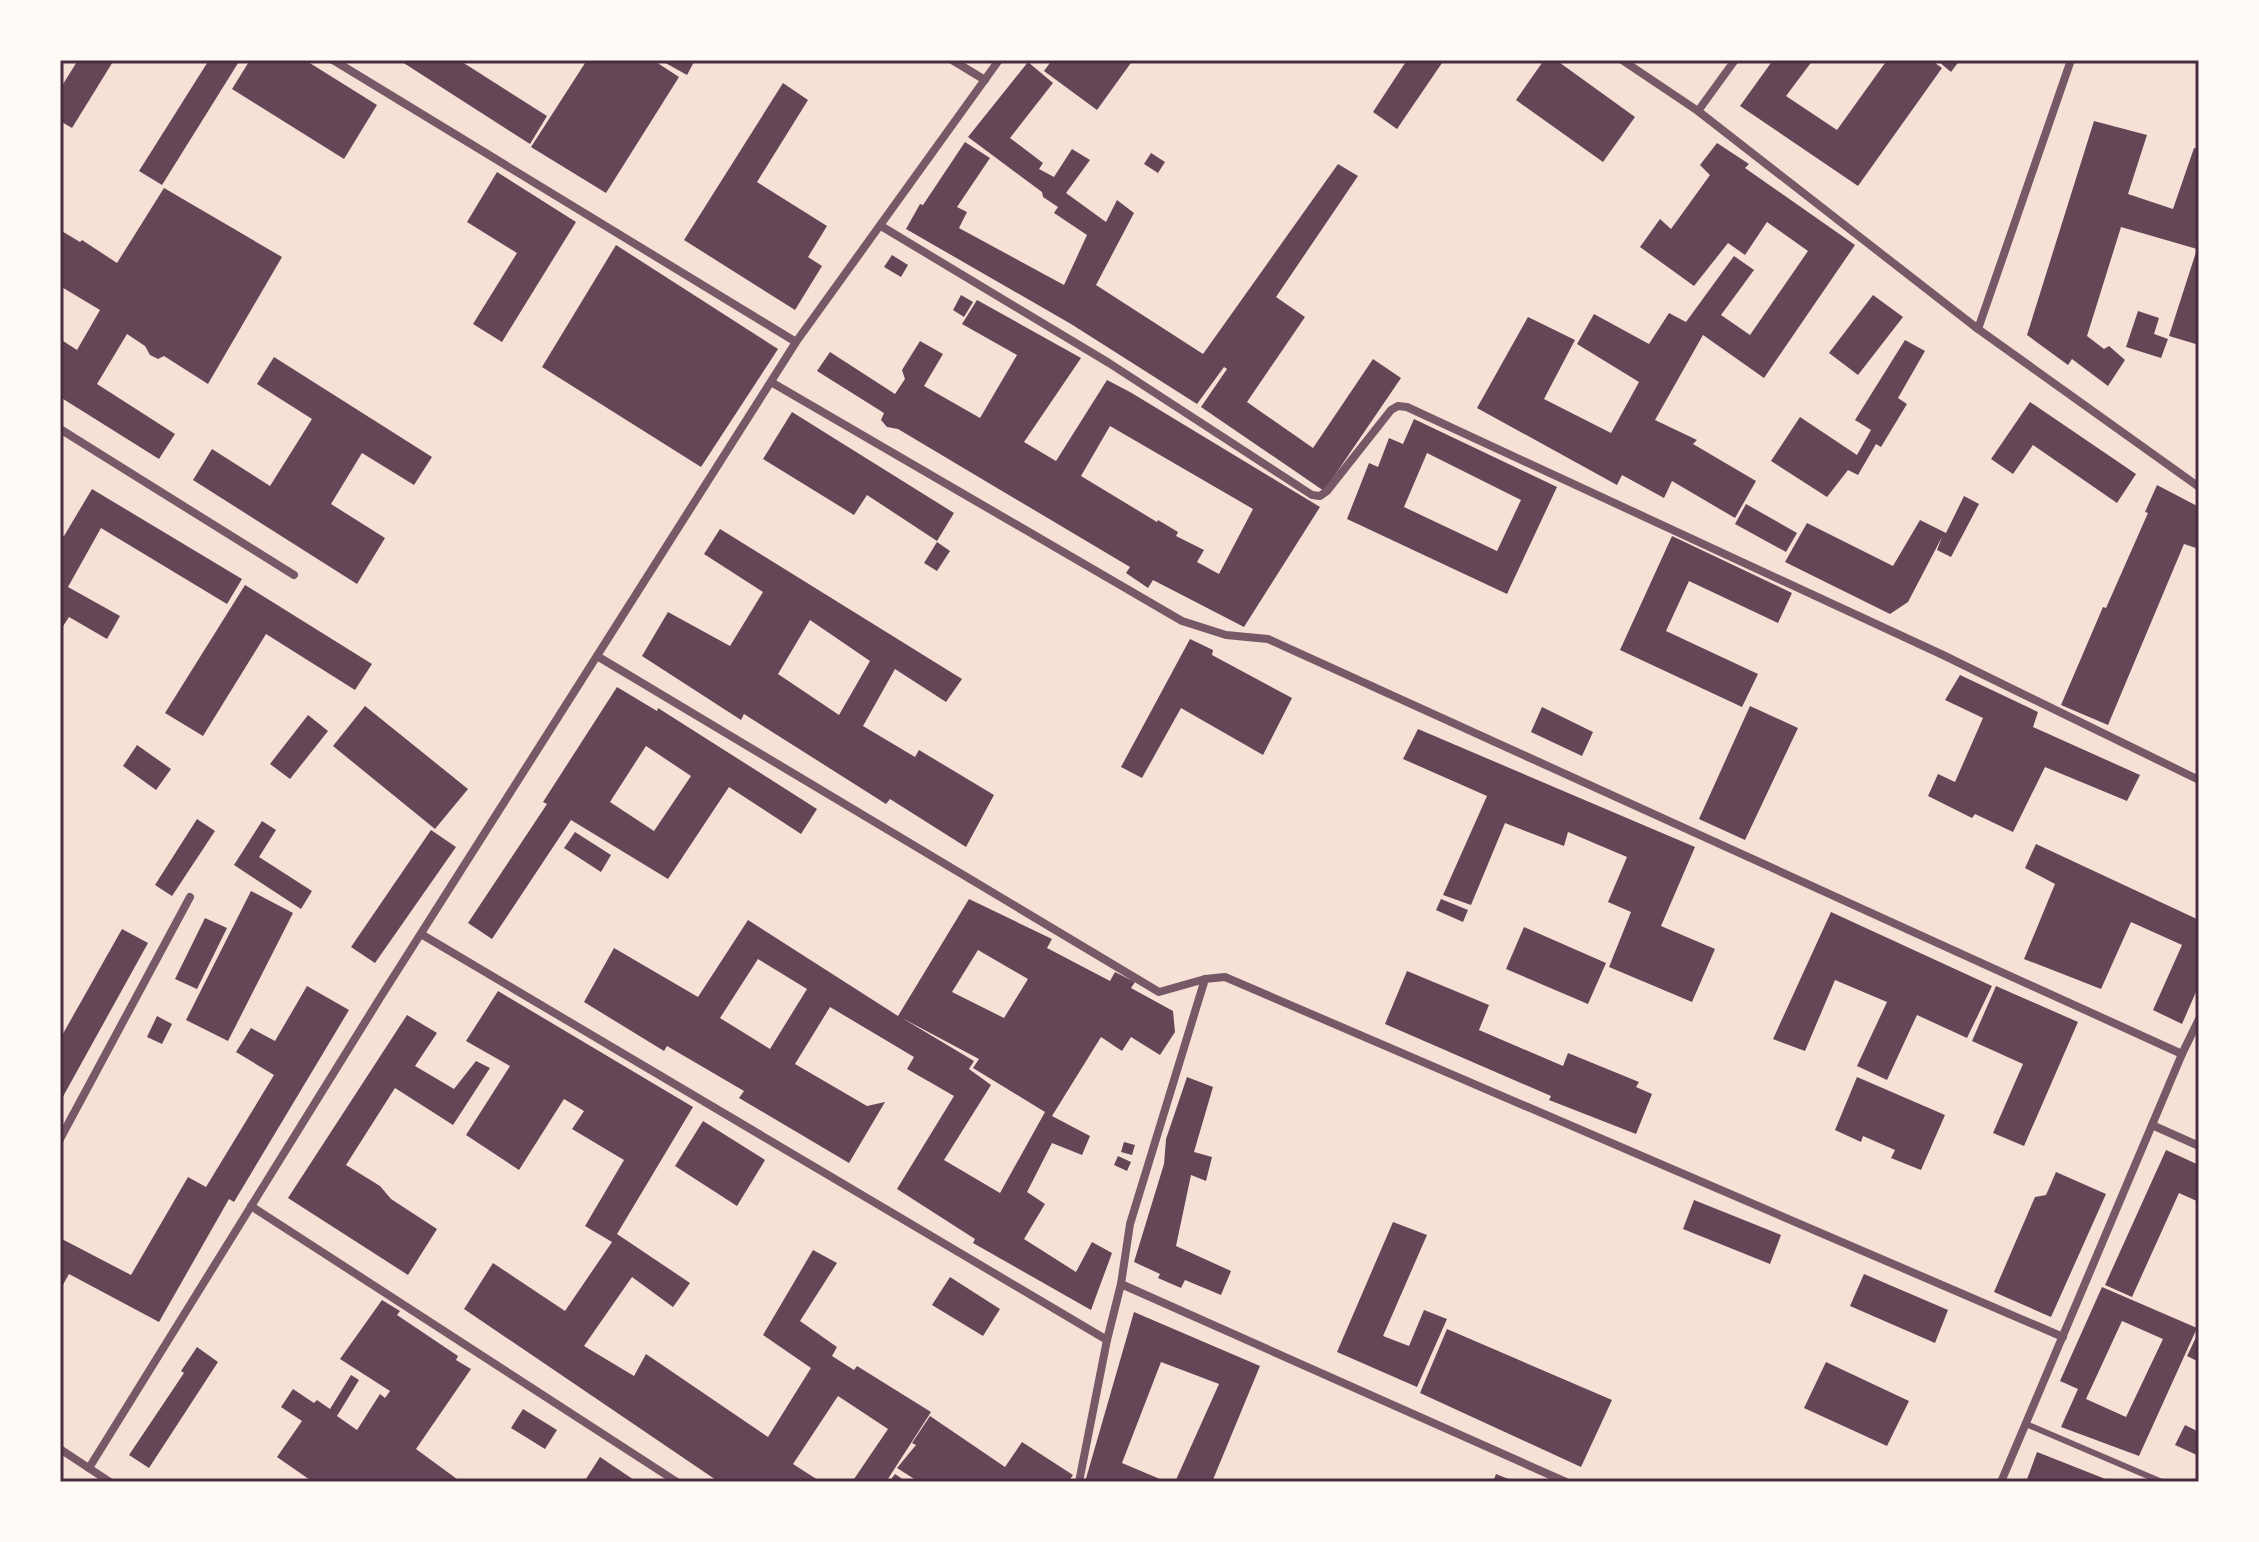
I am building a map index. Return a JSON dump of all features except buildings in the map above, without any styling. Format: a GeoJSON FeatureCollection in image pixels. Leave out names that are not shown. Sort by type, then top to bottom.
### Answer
{"type":"FeatureCollection","features":[{"type":"Feature","properties":{"kind":"street"},"geometry":{"type":"LineString","coordinates":[[333,60],[796,342]]}},
{"type":"Feature","properties":{"kind":"street"},"geometry":{"type":"LineString","coordinates":[[952,60],[985,80]]}},
{"type":"Feature","properties":{"kind":"street"},"geometry":{"type":"LineString","coordinates":[[89,1468],[421,934],[796,342],[999,60]]}},
{"type":"Feature","properties":{"kind":"street"},"geometry":{"type":"LineString","coordinates":[[1622,60],[1698,111],[1978,329],[2199,487]]}},
{"type":"Feature","properties":{"kind":"street"},"geometry":{"type":"LineString","coordinates":[[1698,111],[1735,60]]}},
{"type":"Feature","properties":{"kind":"street"},"geometry":{"type":"LineString","coordinates":[[1978,329],[2071,60]]}},
{"type":"Feature","properties":{"kind":"street"},"geometry":{"type":"LineString","coordinates":[[881,226],[1109,363],[1312,495],[1320,496],[1327,491],[1391,410],[1398,406],[1407,407],[1943,655],[2199,780]]}},
{"type":"Feature","properties":{"kind":"street"},"geometry":{"type":"LineString","coordinates":[[771,382],[1182,621],[1226,635],[1268,639],[2182,1054]]}},
{"type":"Feature","properties":{"kind":"street"},"geometry":{"type":"LineString","coordinates":[[60,429],[294,575]]}},
{"type":"Feature","properties":{"kind":"street"},"geometry":{"type":"LineString","coordinates":[[597,656],[1159,992],[1205,979],[1225,977],[2063,1337]]}},
{"type":"Feature","properties":{"kind":"street"},"geometry":{"type":"LineString","coordinates":[[60,1139],[190,897]]}},
{"type":"Feature","properties":{"kind":"street"},"geometry":{"type":"LineString","coordinates":[[421,934],[1107,1340]]}},
{"type":"Feature","properties":{"kind":"street"},"geometry":{"type":"LineString","coordinates":[[1079,1482],[1121,1284],[1130,1224],[1205,979]]}},
{"type":"Feature","properties":{"kind":"street"},"geometry":{"type":"LineString","coordinates":[[2001,1482],[2199,1019]]}},
{"type":"Feature","properties":{"kind":"street"},"geometry":{"type":"LineString","coordinates":[[2152,1125],[2199,1146]]}},
{"type":"Feature","properties":{"kind":"street"},"geometry":{"type":"LineString","coordinates":[[251,1206],[677,1482]]}},
{"type":"Feature","properties":{"kind":"street"},"geometry":{"type":"LineString","coordinates":[[1121,1284],[1566,1482]]}},
{"type":"Feature","properties":{"kind":"street"},"geometry":{"type":"LineString","coordinates":[[60,1449],[110,1482]]}},
{"type":"Feature","properties":{"kind":"lane"},"geometry":{"type":"LineString","coordinates":[[2026,1424],[2162,1482]]}}]}
